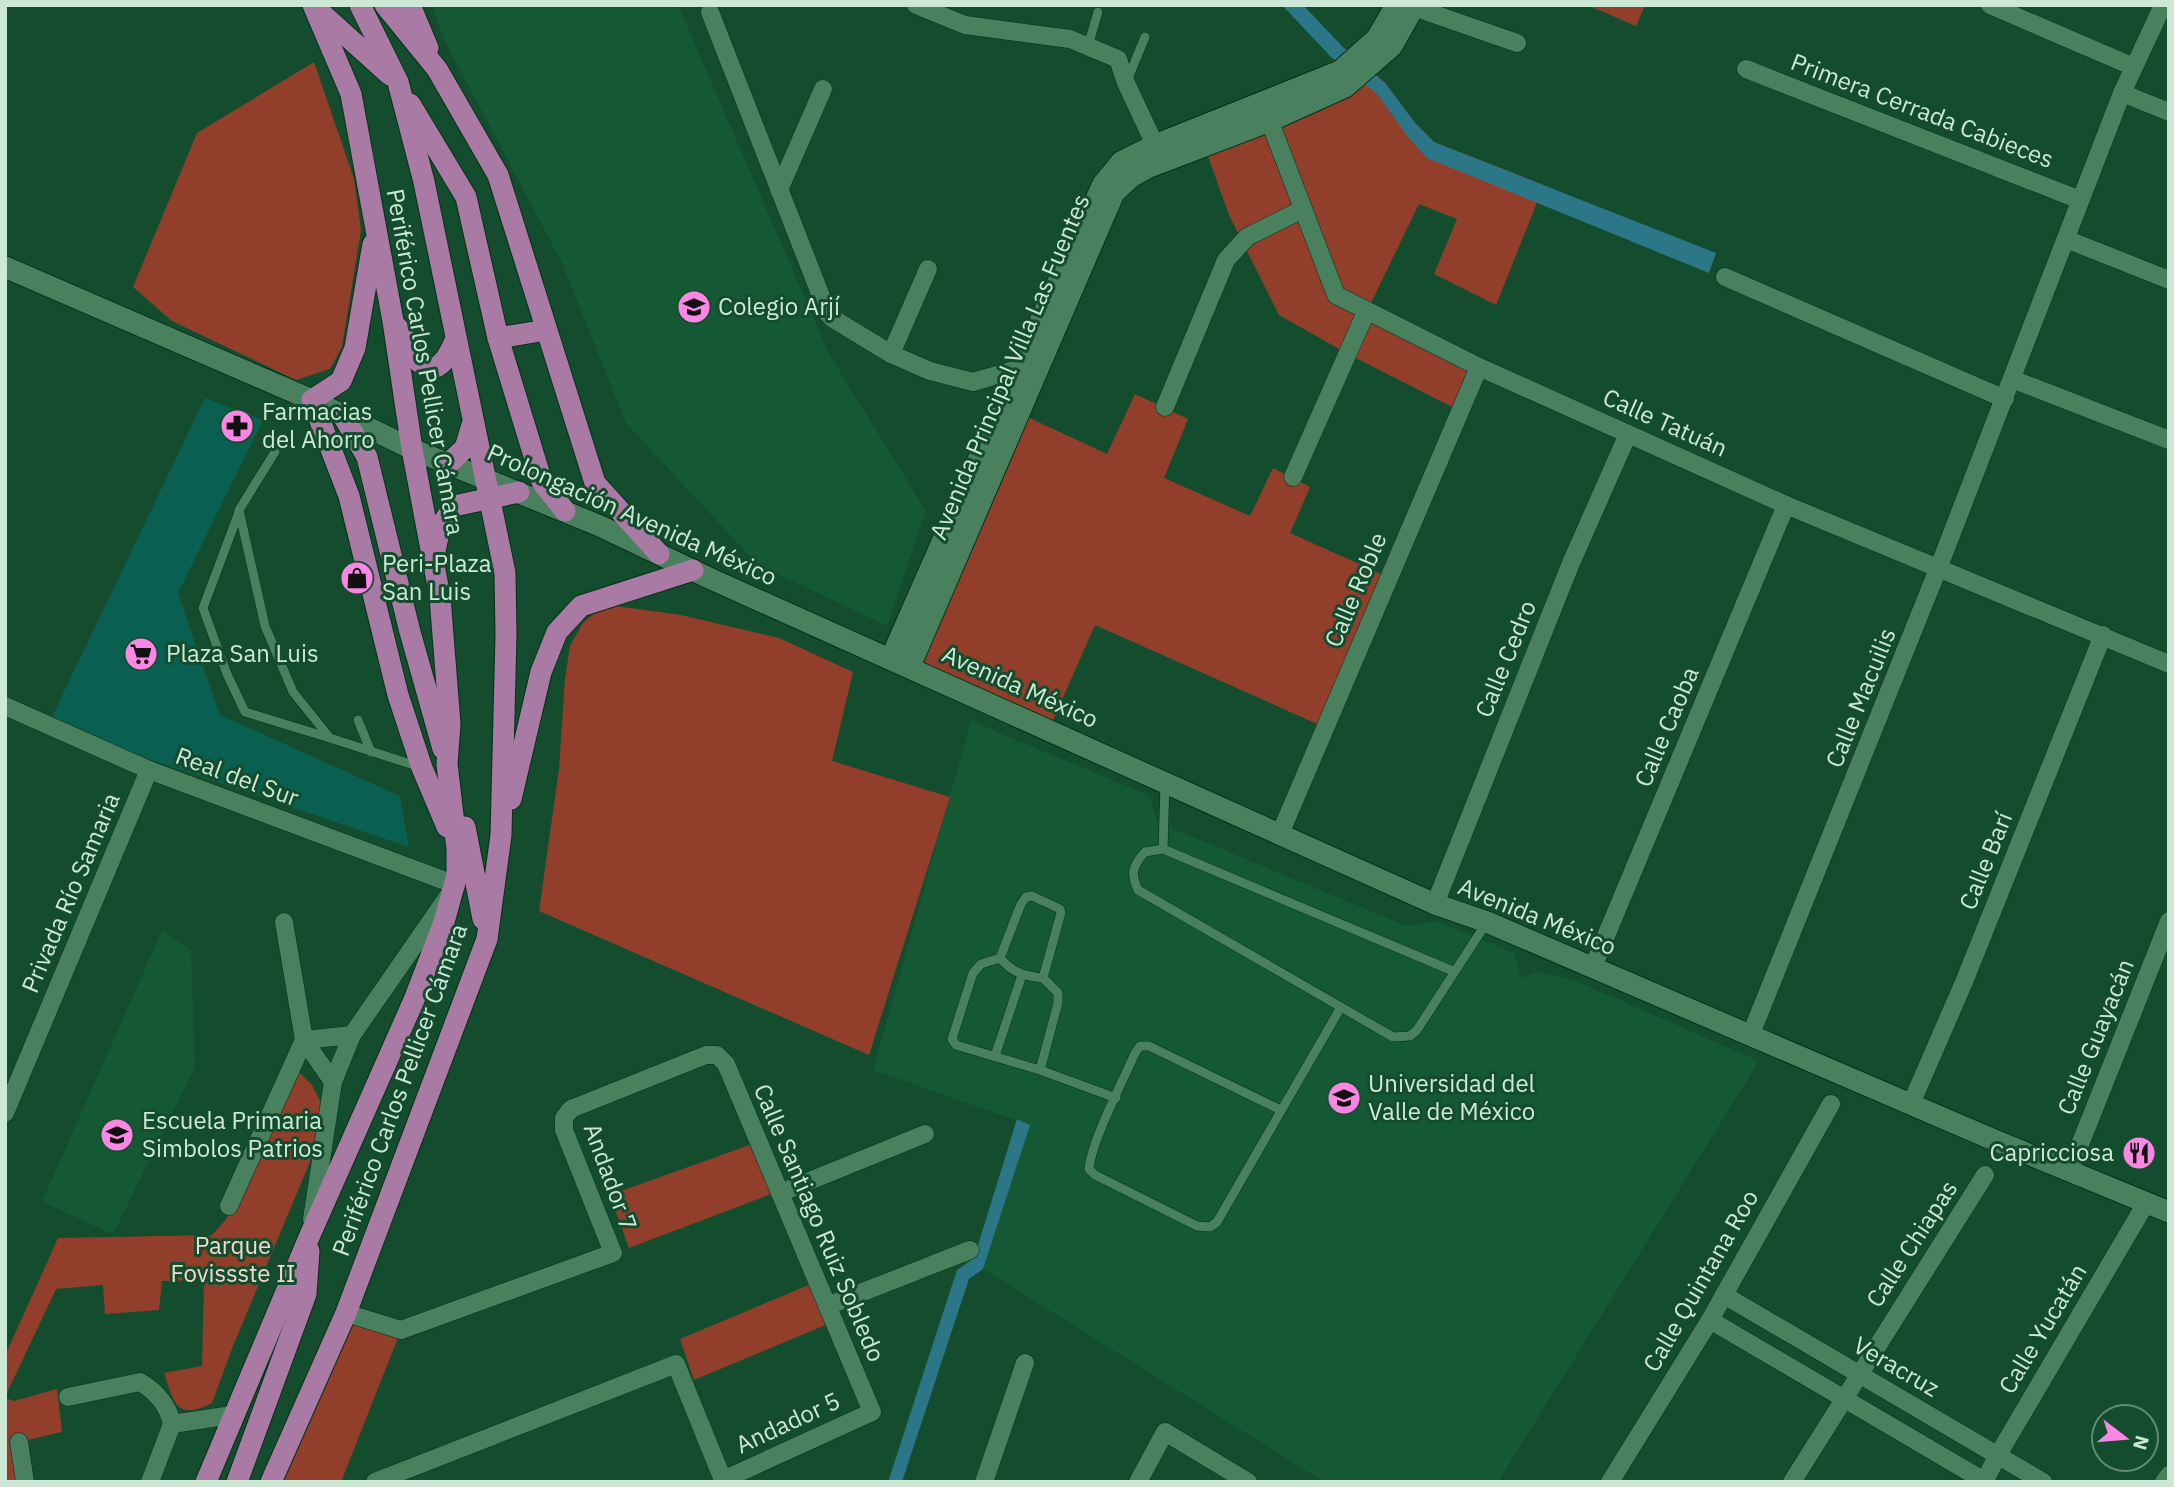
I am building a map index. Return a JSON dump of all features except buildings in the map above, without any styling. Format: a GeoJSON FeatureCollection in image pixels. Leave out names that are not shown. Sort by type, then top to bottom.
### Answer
{"type":"FeatureCollection","features":[{"type":"Feature","properties":{"kind":"main road","name":"Periférico Carlos Pellicer Cámara"},"geometry":{"type":"LineString","coordinates":[[271,1482],[346,1313],[487,939],[501,835],[505,573],[424,182],[398,82],[360,5]]}},
{"type":"Feature","properties":{"kind":"main road"},"geometry":{"type":"LineString","coordinates":[[385,5],[437,69]]}},
{"type":"Feature","properties":{"kind":"main road"},"geometry":{"type":"LineString","coordinates":[[410,5],[437,69],[498,175],[595,483],[659,554]]}},
{"type":"Feature","properties":{"kind":"main road","name":"Periférico Carlos Pellicer Cámara"},"geometry":{"type":"LineString","coordinates":[[205,1482],[414,1000],[463,877],[447,764],[450,724],[440,597],[412,449],[393,321],[351,94],[313,6]]}},
{"type":"Feature","properties":{"kind":"main road"},"geometry":{"type":"LineString","coordinates":[[313,6],[398,82],[466,197],[498,338],[542,482],[565,511]]}},
{"type":"Feature","properties":{"kind":"main road","name":"Avenida Principal Villa Las Fuentes"},"geometry":{"type":"LineString","coordinates":[[901,662],[1114,193],[1130,177],[1266,112],[1340,71],[1408,6]]}},
{"type":"Feature","properties":{"kind":"main road","name":"Avenida Principal Villa Las Fuentes"},"geometry":{"type":"LineString","coordinates":[[901,662],[1018,369],[1103,184],[1121,162],[1156,145],[1266,112]]}},
{"type":"Feature","properties":{"kind":"main road"},"geometry":{"type":"LineString","coordinates":[[376,228],[355,348],[341,381],[312,401],[349,496],[398,695],[422,768],[457,849]]}},
{"type":"Feature","properties":{"kind":"main road","name":"Prolongación Avenida México"},"geometry":{"type":"LineString","coordinates":[[6,269],[342,414],[412,449],[449,463],[487,488],[519,492],[565,511],[901,662]]}},
{"type":"Feature","properties":{"kind":"main road"},"geometry":{"type":"LineString","coordinates":[[393,321],[419,362],[431,369],[440,366],[456,339]]}},
{"type":"Feature","properties":{"kind":"main road"},"geometry":{"type":"LineString","coordinates":[[498,338],[545,330]]}},
{"type":"Feature","properties":{"kind":"main road"},"geometry":{"type":"LineString","coordinates":[[342,414],[367,457],[425,685],[470,842],[463,877],[487,939]]}},
{"type":"Feature","properties":{"kind":"main road"},"geometry":{"type":"LineString","coordinates":[[449,463],[465,448],[473,422]]}},
{"type":"Feature","properties":{"kind":"main road"},"geometry":{"type":"LineString","coordinates":[[434,560],[440,527],[453,506],[487,488]]}},
{"type":"Feature","properties":{"kind":"main road"},"geometry":{"type":"LineString","coordinates":[[501,835],[541,672],[557,632],[581,606],[693,570]]}},
{"type":"Feature","properties":{"kind":"main road","name":"Avenida México"},"geometry":{"type":"LineString","coordinates":[[901,662],[1435,904],[1487,922],[2069,1172],[2169,1212]]}},
{"type":"Feature","properties":{"kind":"main road"},"geometry":{"type":"LineString","coordinates":[[398,695],[447,678]]}},
{"type":"Feature","properties":{"kind":"main road"},"geometry":{"type":"LineString","coordinates":[[237,1482],[306,1294],[310,1235]]}},
{"type":"Feature","properties":{"kind":"street"},"geometry":{"type":"LineString","coordinates":[[916,5],[965,25],[1070,39],[1118,60],[1156,145]]}},
{"type":"Feature","properties":{"kind":"street"},"geometry":{"type":"LineString","coordinates":[[1990,5],[2134,67]]}},
{"type":"Feature","properties":{"kind":"street","name":"Calle Macuilis"},"geometry":{"type":"LineString","coordinates":[[1751,1034],[1938,569],[2122,93],[2163,5]]}},
{"type":"Feature","properties":{"kind":"street"},"geometry":{"type":"LineString","coordinates":[[1408,6],[1517,43]]}},
{"type":"Feature","properties":{"kind":"street"},"geometry":{"type":"LineString","coordinates":[[710,12],[828,314],[891,354],[930,370],[973,382],[1018,369]]}},
{"type":"Feature","properties":{"kind":"street","name":"Primera Cerrada Cabieces"},"geometry":{"type":"LineString","coordinates":[[1746,69],[2080,200]]}},
{"type":"Feature","properties":{"kind":"street"},"geometry":{"type":"LineString","coordinates":[[779,190],[823,89]]}},
{"type":"Feature","properties":{"kind":"street"},"geometry":{"type":"LineString","coordinates":[[2122,93],[2169,112]]}},
{"type":"Feature","properties":{"kind":"street","name":"Calle Tatuán"},"geometry":{"type":"LineString","coordinates":[[1266,112],[1336,295],[1479,367],[1786,505],[2169,664]]}},
{"type":"Feature","properties":{"kind":"street"},"geometry":{"type":"LineString","coordinates":[[1165,407],[1226,260],[1247,237],[1303,209]]}},
{"type":"Feature","properties":{"kind":"street"},"geometry":{"type":"LineString","coordinates":[[2066,239],[2169,280]]}},
{"type":"Feature","properties":{"kind":"street"},"geometry":{"type":"LineString","coordinates":[[891,354],[928,269]]}},
{"type":"Feature","properties":{"kind":"street"},"geometry":{"type":"LineString","coordinates":[[1725,277],[2005,399]]}},
{"type":"Feature","properties":{"kind":"street"},"geometry":{"type":"LineString","coordinates":[[1293,477],[1366,312]]}},
{"type":"Feature","properties":{"kind":"street","name":"Calle Roble"},"geometry":{"type":"LineString","coordinates":[[1280,834],[1479,367]]}},
{"type":"Feature","properties":{"kind":"street"},"geometry":{"type":"LineString","coordinates":[[2012,379],[2169,440]]}},
{"type":"Feature","properties":{"kind":"street","name":"Calle Cedro"},"geometry":{"type":"LineString","coordinates":[[1435,904],[1571,563],[1628,434]]}},
{"type":"Feature","properties":{"kind":"street","name":"Calle Caoba"},"geometry":{"type":"LineString","coordinates":[[1592,967],[1786,505]]}},
{"type":"Feature","properties":{"kind":"street","name":"Calle Barí"},"geometry":{"type":"LineString","coordinates":[[1911,1104],[1964,982],[2103,635]]}},
{"type":"Feature","properties":{"kind":"street","name":"Real del Sur"},"geometry":{"type":"LineString","coordinates":[[5,706],[149,770],[463,877]]}},
{"type":"Feature","properties":{"kind":"street","name":"Privada Río Samaria"},"geometry":{"type":"LineString","coordinates":[[5,1113],[149,770]]}},
{"type":"Feature","properties":{"kind":"street"},"geometry":{"type":"LineString","coordinates":[[310,1235],[333,1082],[352,1035],[463,877]]}},
{"type":"Feature","properties":{"kind":"street","name":"Calle Guayacán"},"geometry":{"type":"LineString","coordinates":[[2069,1172],[2169,921]]}},
{"type":"Feature","properties":{"kind":"street"},"geometry":{"type":"LineString","coordinates":[[284,922],[304,1040],[333,1082]]}},
{"type":"Feature","properties":{"kind":"street"},"geometry":{"type":"LineString","coordinates":[[304,1040],[352,1035]]}},
{"type":"Feature","properties":{"kind":"street"},"geometry":{"type":"LineString","coordinates":[[229,1206],[304,1040]]}},
{"type":"Feature","properties":{"kind":"street","name":"Calle Santiago Ruiz Sobledo"},"geometry":{"type":"LineString","coordinates":[[564,1118],[571,1109],[706,1055],[717,1055],[726,1064],[872,1412]]}},
{"type":"Feature","properties":{"kind":"street","name":"Calle Quintana Roo"},"geometry":{"type":"LineString","coordinates":[[1611,1482],[1710,1320],[1832,1104]]}},
{"type":"Feature","properties":{"kind":"street","name":"Andador 7"},"geometry":{"type":"LineString","coordinates":[[346,1313],[401,1330],[613,1253],[564,1130],[564,1118]]}},
{"type":"Feature","properties":{"kind":"street"},"geometry":{"type":"LineString","coordinates":[[780,1193],[925,1135]]}},
{"type":"Feature","properties":{"kind":"street","name":"Calle Chiapas"},"geometry":{"type":"LineString","coordinates":[[1791,1482],[1985,1175]]}},
{"type":"Feature","properties":{"kind":"street","name":"Calle Yucatán"},"geometry":{"type":"LineString","coordinates":[[1985,1481],[2146,1203]]}},
{"type":"Feature","properties":{"kind":"street"},"geometry":{"type":"LineString","coordinates":[[827,1306],[970,1250]]}},
{"type":"Feature","properties":{"kind":"street","name":"Veracruz"},"geometry":{"type":"LineString","coordinates":[[1724,1294],[2043,1482]]}},
{"type":"Feature","properties":{"kind":"street"},"geometry":{"type":"LineString","coordinates":[[1710,1320],[1985,1481]]}},
{"type":"Feature","properties":{"kind":"street"},"geometry":{"type":"LineString","coordinates":[[984,1482],[1025,1363]]}},
{"type":"Feature","properties":{"kind":"street","name":"Andador 5"},"geometry":{"type":"LineString","coordinates":[[375,1482],[676,1364],[723,1480],[872,1412]]}},
{"type":"Feature","properties":{"kind":"street"},"geometry":{"type":"LineString","coordinates":[[68,1396],[140,1382],[151,1388],[170,1412],[172,1424],[150,1482]]}},
{"type":"Feature","properties":{"kind":"street"},"geometry":{"type":"LineString","coordinates":[[172,1424],[232,1415]]}},
{"type":"Feature","properties":{"kind":"street"},"geometry":{"type":"LineString","coordinates":[[1138,1482],[1165,1432],[1248,1482]]}},
{"type":"Feature","properties":{"kind":"street"},"geometry":{"type":"LineString","coordinates":[[19,1442],[25,1482]]}},
{"type":"Feature","properties":{"kind":"street"},"geometry":{"type":"LineString","coordinates":[[2164,1482],[2169,1475]]}},
{"type":"Feature","properties":{"kind":"lane"},"geometry":{"type":"LineString","coordinates":[[1088,46],[1098,12]]}},
{"type":"Feature","properties":{"kind":"lane"},"geometry":{"type":"LineString","coordinates":[[1126,83],[1145,37]]}},
{"type":"Feature","properties":{"kind":"lane"},"geometry":{"type":"LineString","coordinates":[[275,452],[239,510],[203,608],[219,655],[245,712],[422,768]]}},
{"type":"Feature","properties":{"kind":"lane"},"geometry":{"type":"LineString","coordinates":[[239,510],[265,626],[293,692],[330,738]]}},
{"type":"Feature","properties":{"kind":"lane"},"geometry":{"type":"LineString","coordinates":[[358,720],[371,752]]}},
{"type":"Feature","properties":{"kind":"lane"},"geometry":{"type":"LineString","coordinates":[[1163,849],[1165,782]]}},
{"type":"Feature","properties":{"kind":"lane"},"geometry":{"type":"LineString","coordinates":[[1453,971],[1163,849],[1145,852],[1135,864],[1132,878],[1138,890],[1392,1037],[1410,1035],[1417,1030],[1487,922]]}},
{"type":"Feature","properties":{"kind":"lane"},"geometry":{"type":"LineString","coordinates":[[1043,978],[1061,918],[1060,909],[1032,896],[1026,897],[1000,958],[981,964],[973,973],[952,1039],[956,1045],[1040,1070],[1116,1098]]}},
{"type":"Feature","properties":{"kind":"lane"},"geometry":{"type":"LineString","coordinates":[[1000,958],[1009,968],[1021,975],[1043,978],[1058,993],[1058,1003],[1040,1070]]}},
{"type":"Feature","properties":{"kind":"lane"},"geometry":{"type":"LineString","coordinates":[[995,1056],[1021,975]]}},
{"type":"Feature","properties":{"kind":"lane"},"geometry":{"type":"LineString","coordinates":[[1281,1110],[1149,1046],[1140,1046],[1089,1161],[1089,1169],[1095,1175],[1197,1226],[1210,1227],[1217,1222],[1340,1007]]}},
{"type":"Feature","properties":{"kind":"shaded area","name":"Colegio Arjí"},"geometry":{"type":"Polygon","coordinates":[[[431,5],[678,5],[829,354],[926,511],[887,626],[757,564],[626,423],[561,261],[446,43],[431,5]]]}},
{"type":"Feature","properties":{"kind":"shaded area","name":"Universidad del Valle de México"},"geometry":{"type":"Polygon","coordinates":[[[971,721],[1150,796],[1157,822],[1406,926],[1437,921],[1514,953],[1521,978],[1538,971],[1578,982],[1759,1061],[1498,1482],[1324,1482],[983,1269],[1029,1125],[873,1070],[971,721]]]}},
{"type":"Feature","properties":{"kind":"shaded area","name":"Escuela Primaria Simbolos Patrios"},"geometry":{"type":"Polygon","coordinates":[[[162,930],[191,950],[195,1067],[113,1234],[42,1202],[162,930]]]}},
{"type":"Feature","properties":{"kind":"green space"},"geometry":{"type":"Polygon","coordinates":[[[1587,5],[1645,5],[1636,26],[1587,5]]]}},
{"type":"Feature","properties":{"kind":"green space"},"geometry":{"type":"Polygon","coordinates":[[[314,62],[354,179],[361,230],[342,347],[330,369],[296,380],[172,321],[133,287],[197,133],[314,62]]]}},
{"type":"Feature","properties":{"kind":"green space"},"geometry":{"type":"Polygon","coordinates":[[[1368,67],[1386,84],[1415,123],[1434,142],[1544,185],[1496,305],[1434,274],[1457,219],[1419,204],[1367,311],[1479,367],[1460,411],[1348,354],[1279,315],[1229,215],[1204,145],[1368,67]]]}},
{"type":"Feature","properties":{"kind":"green space"},"geometry":{"type":"Polygon","coordinates":[[[1135,394],[1188,419],[1164,478],[1250,516],[1273,468],[1310,487],[1290,533],[1388,577],[1324,727],[1095,625],[1049,729],[910,666],[1019,413],[1107,454],[1135,394]]]}},
{"type":"Feature","properties":{"kind":"green space"},"geometry":{"type":"Polygon","coordinates":[[[616,606],[681,615],[779,638],[853,672],[832,761],[950,797],[869,1055],[539,911],[559,769],[570,646],[583,623],[596,612],[616,606]]]}},
{"type":"Feature","properties":{"kind":"green space","name":"Parque Fovissste II"},"geometry":{"type":"Polygon","coordinates":[[[299,1072],[312,1085],[321,1103],[317,1145],[212,1403],[191,1410],[178,1406],[164,1373],[202,1366],[204,1280],[162,1281],[159,1310],[105,1314],[103,1285],[56,1289],[5,1397],[5,1356],[58,1238],[212,1235],[227,1218],[299,1072]]]}},
{"type":"Feature","properties":{"kind":"green space"},"geometry":{"type":"Polygon","coordinates":[[[758,1142],[774,1193],[629,1248],[610,1195],[758,1142]]]}},
{"type":"Feature","properties":{"kind":"green space"},"geometry":{"type":"Polygon","coordinates":[[[811,1284],[828,1324],[694,1380],[680,1339],[811,1284]]]}},
{"type":"Feature","properties":{"kind":"green space"},"geometry":{"type":"Polygon","coordinates":[[[346,1313],[401,1330],[341,1482],[271,1482],[346,1313]]]}},
{"type":"Feature","properties":{"kind":"green space"},"geometry":{"type":"Polygon","coordinates":[[[57,1389],[62,1432],[19,1442],[26,1482],[5,1482],[5,1398],[14,1401],[57,1389]]]}},
{"type":"Feature","properties":{"kind":"water"},"geometry":{"type":"Polygon","coordinates":[[[1282,5],[1303,5],[1343,47],[1386,84],[1415,123],[1434,142],[1716,253],[1709,273],[1427,158],[1377,94],[1331,57],[1282,5]]]}},
{"type":"Feature","properties":{"kind":"water"},"geometry":{"type":"Polygon","coordinates":[[[1017,1119],[1030,1125],[983,1269],[969,1279],[902,1482],[888,1482],[957,1270],[974,1258],[1017,1119]]]}},
{"type":"Feature","properties":{"kind":"place","name":"Colegio Arjí"},"geometry":{"type":"Point","coordinates":[694,307]}},
{"type":"Feature","properties":{"kind":"place","name":"Farmacias del Ahorro"},"geometry":{"type":"Point","coordinates":[237,426]}},
{"type":"Feature","properties":{"kind":"place","name":"Peri-Plaza San Luis"},"geometry":{"type":"Point","coordinates":[357,578]}},
{"type":"Feature","properties":{"kind":"place","name":"Plaza San Luis"},"geometry":{"type":"Point","coordinates":[141,654]}},
{"type":"Feature","properties":{"kind":"place","name":"Universidad del Valle de México"},"geometry":{"type":"Point","coordinates":[1344,1098]}},
{"type":"Feature","properties":{"kind":"place","name":"Escuela Primaria Simbolos Patrios"},"geometry":{"type":"Point","coordinates":[117,1135]}},
{"type":"Feature","properties":{"kind":"place","name":"Capricciosa"},"geometry":{"type":"Point","coordinates":[2139,1153]}}]}
